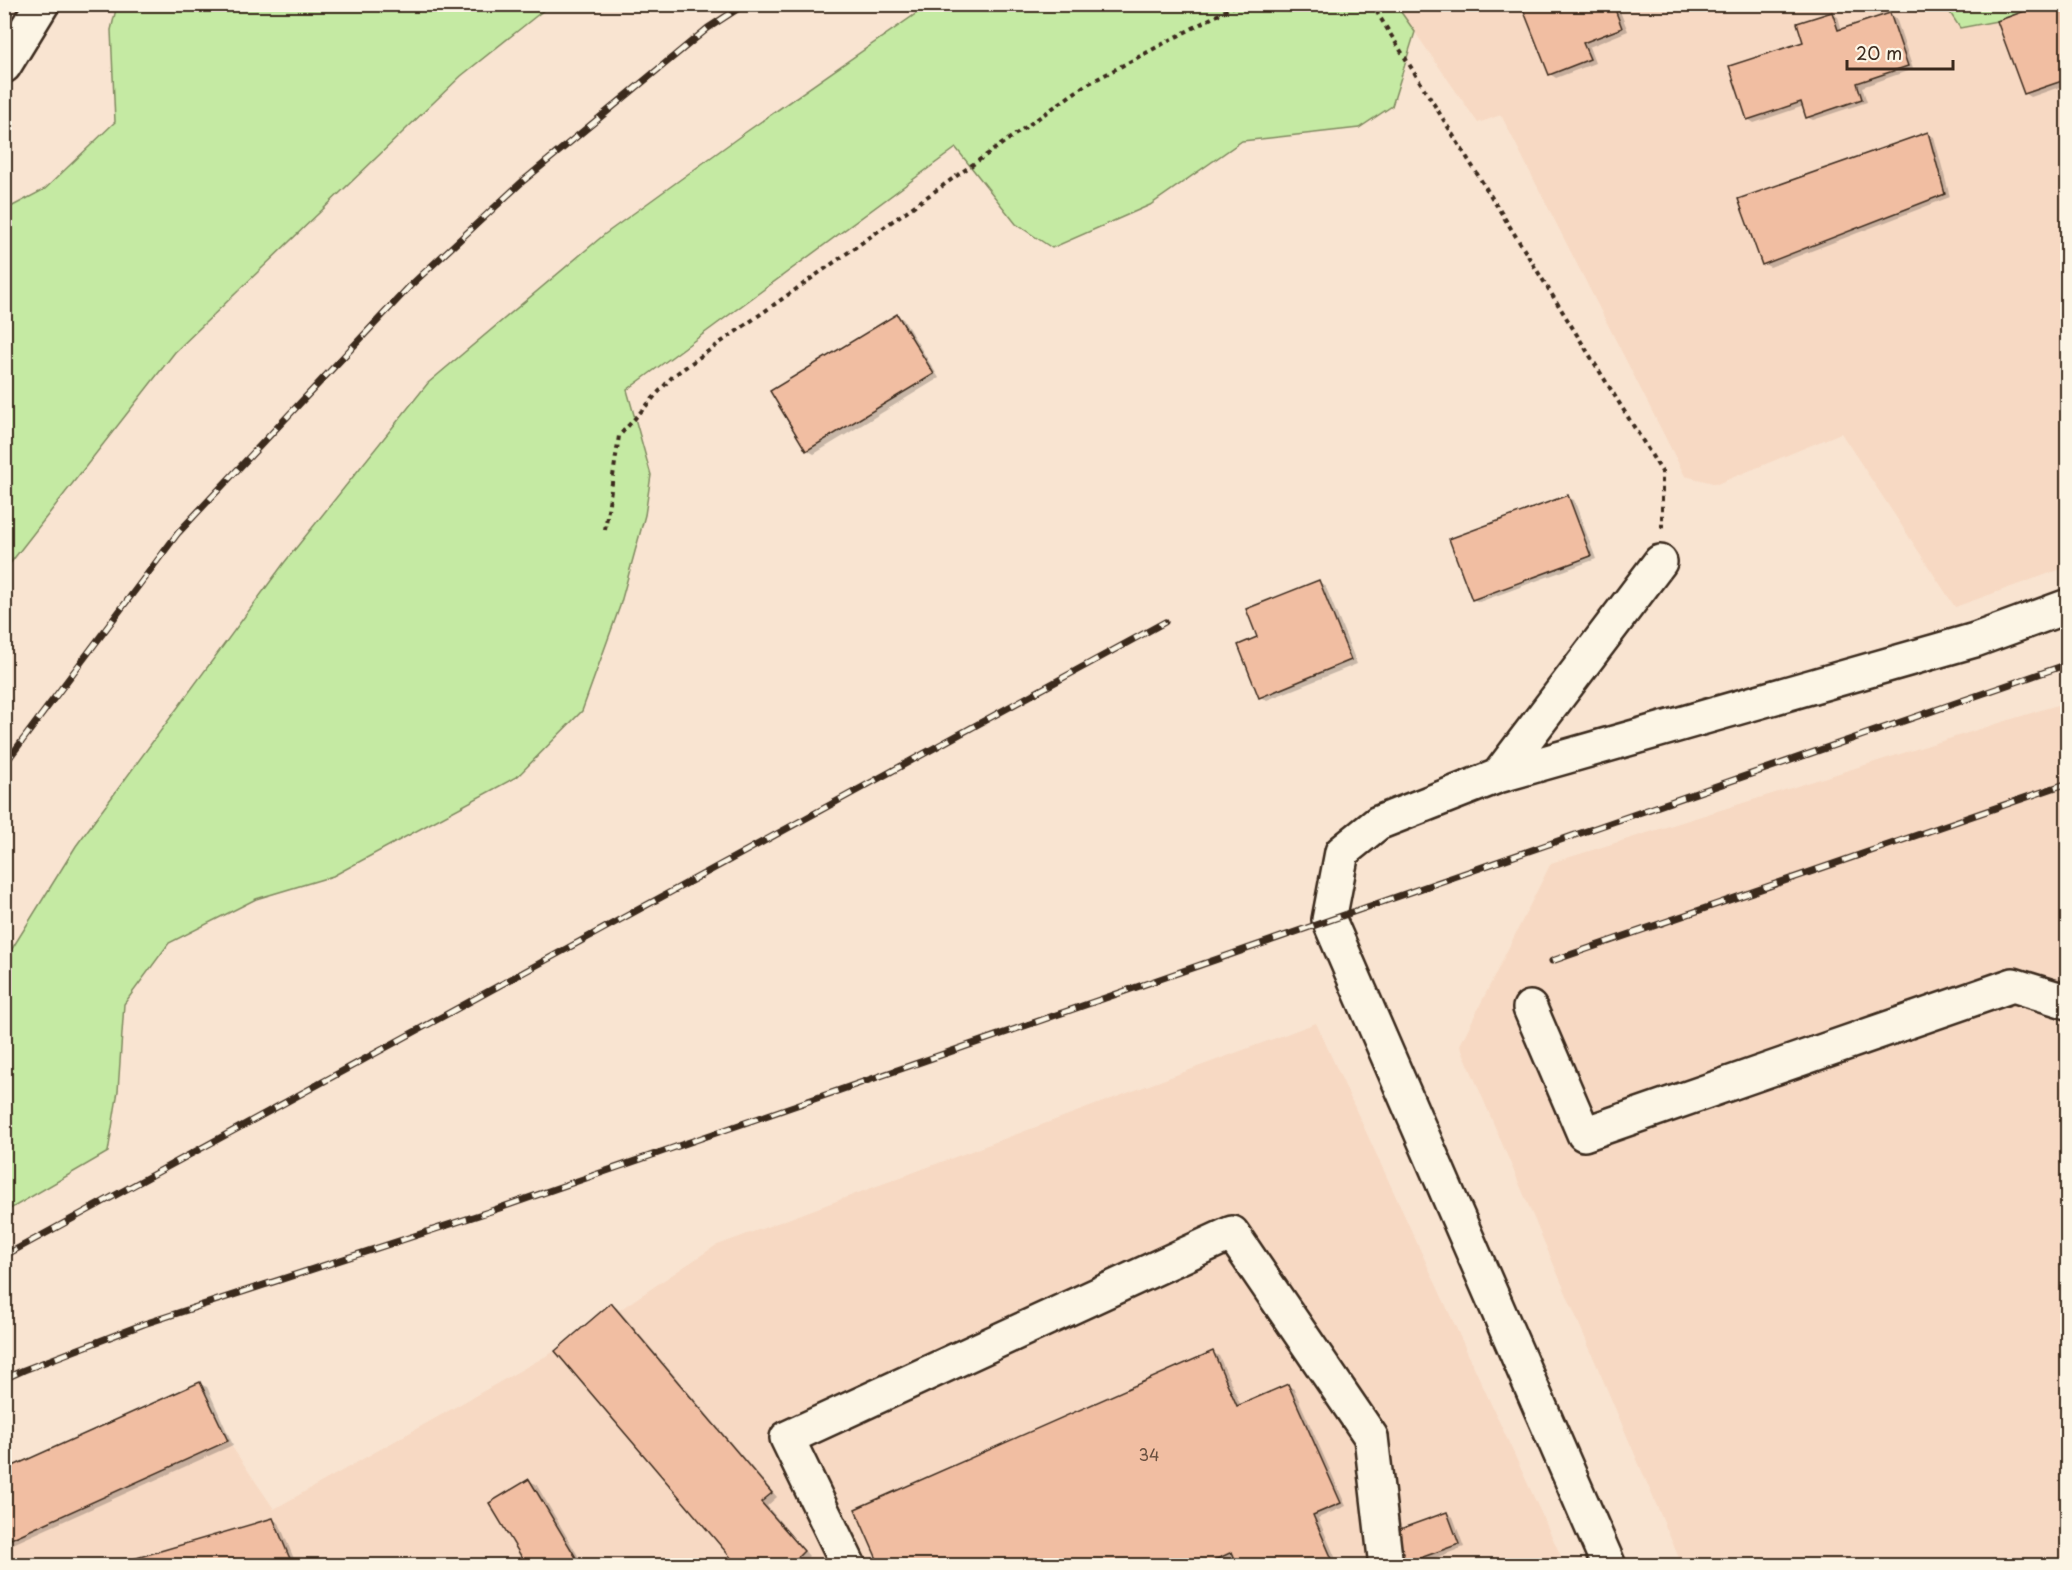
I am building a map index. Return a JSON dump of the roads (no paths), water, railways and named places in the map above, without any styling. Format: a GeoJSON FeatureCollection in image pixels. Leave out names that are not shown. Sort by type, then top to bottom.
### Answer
{"type":"FeatureCollection","features":[{"type":"Feature","properties":{"kind":"lane"},"geometry":{"type":"LineString","coordinates":[[4,66],[42,4]]}},
{"type":"Feature","properties":{"kind":"lane"},"geometry":{"type":"LineString","coordinates":[[1498,776],[1660,562]]}},
{"type":"Feature","properties":{"kind":"lane"},"geometry":{"type":"LineString","coordinates":[[1609,1566],[1329,920],[1342,852],[1378,823],[1498,776],[1976,640],[2067,606]]}},
{"type":"Feature","properties":{"kind":"lane"},"geometry":{"type":"LineString","coordinates":[[1530,1008],[1584,1134],[2013,985],[2067,1002]]}},
{"type":"Feature","properties":{"kind":"lane"},"geometry":{"type":"LineString","coordinates":[[849,1566],[787,1438],[1232,1233],[1371,1437],[1386,1566]]}},
{"type":"Feature","properties":{"kind":"railway"},"geometry":{"type":"LineString","coordinates":[[4,765],[178,533],[410,286],[523,181],[708,28],[745,4]]}},
{"type":"Feature","properties":{"kind":"railway"},"geometry":{"type":"LineString","coordinates":[[4,1256],[1165,622]]}},
{"type":"Feature","properties":{"kind":"railway"},"geometry":{"type":"LineString","coordinates":[[4,1379],[144,1324],[491,1211],[2068,664]]}},
{"type":"Feature","properties":{"kind":"railway"},"geometry":{"type":"LineString","coordinates":[[1552,961],[2068,783]]}}]}
